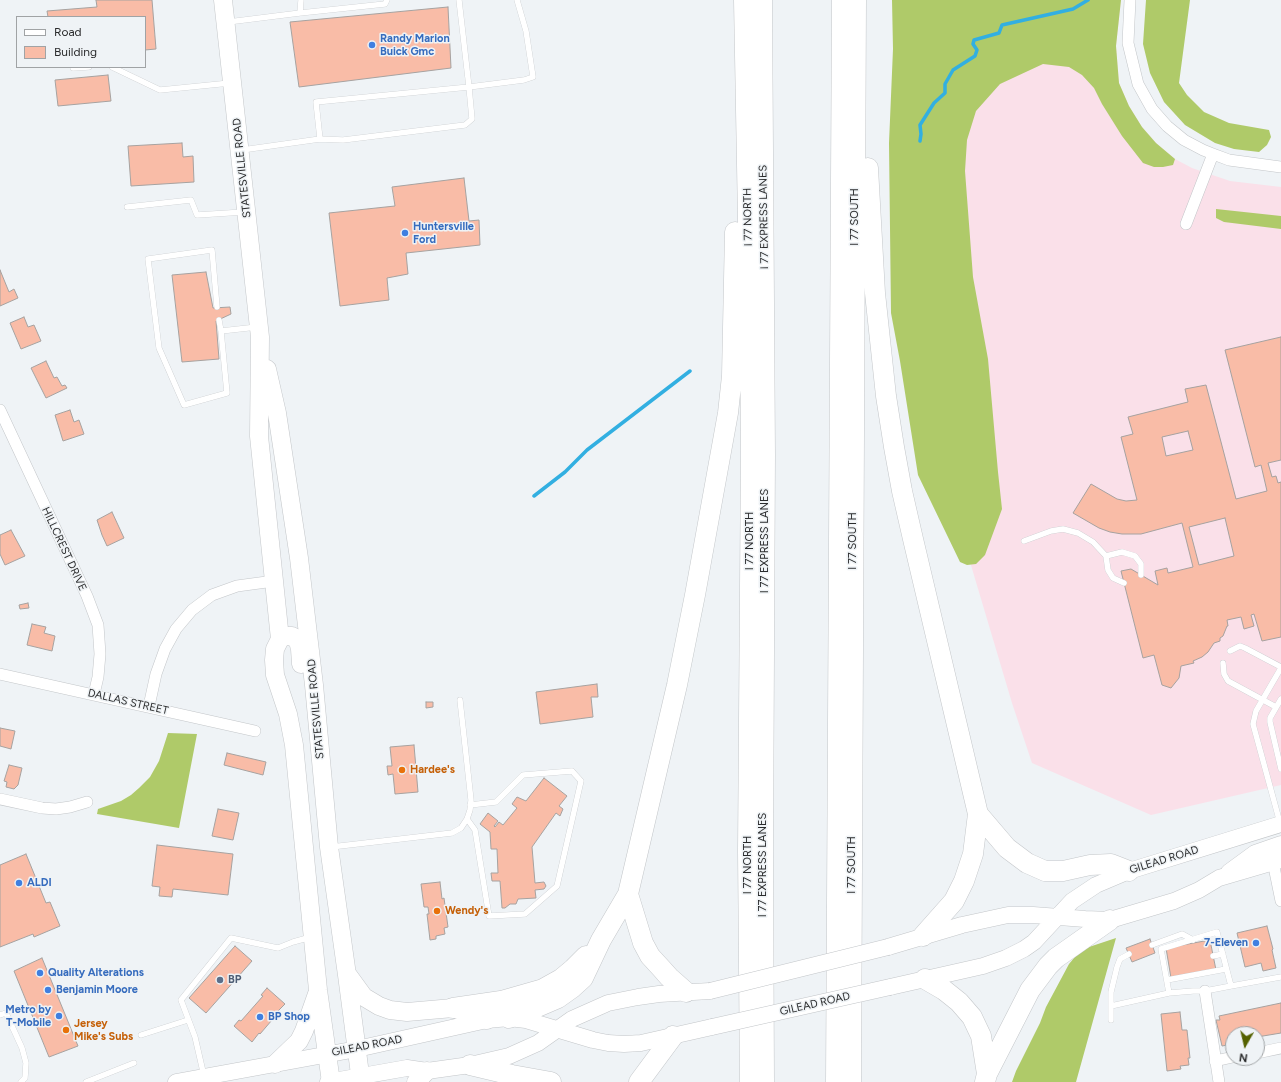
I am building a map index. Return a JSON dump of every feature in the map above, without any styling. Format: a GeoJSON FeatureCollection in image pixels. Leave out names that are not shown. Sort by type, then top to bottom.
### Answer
{"type":"FeatureCollection","features":[{"type":"Feature","properties":{"kind":"highway","name":"I 77 NORTH"},"geometry":{"type":"LineString","coordinates":[[744,0],[750,360],[748,851],[750,1082]]}},
{"type":"Feature","properties":{"kind":"highway","name":"I 77 EXPRESS LANES"},"geometry":{"type":"LineString","coordinates":[[762,0],[765,446],[763,827],[764,1082]]}},
{"type":"Feature","properties":{"kind":"highway"},"geometry":{"type":"LineString","coordinates":[[836,1082],[842,0]]}},
{"type":"Feature","properties":{"kind":"highway"},"geometry":{"type":"LineString","coordinates":[[858,0],[874,286],[886,396],[902,491],[978,814],[973,854],[964,881],[954,901],[923,936]]}},
{"type":"Feature","properties":{"kind":"highway","name":"I 77 SOUTH"},"geometry":{"type":"LineString","coordinates":[[850,1082],[858,0]]}},
{"type":"Feature","properties":{"kind":"highway"},"geometry":{"type":"LineString","coordinates":[[509,1018],[551,1001],[572,988],[583,978],[601,940],[628,894],[695,595],[728,413],[732,376],[737,126],[745,87]]}},
{"type":"Feature","properties":{"kind":"highway"},"geometry":{"type":"LineString","coordinates":[[978,814],[1007,848],[1027,863],[1045,871],[1063,871],[1090,865],[1111,864],[1130,871]]}},
{"type":"Feature","properties":{"kind":"highway"},"geometry":{"type":"LineString","coordinates":[[628,894],[643,943],[650,956],[669,977],[686,992]]}},
{"type":"Feature","properties":{"kind":"highway"},"geometry":{"type":"LineString","coordinates":[[986,1078],[1030,990],[1048,966],[1056,958],[1110,920]]}},
{"type":"Feature","properties":{"kind":"highway"},"geometry":{"type":"LineString","coordinates":[[453,1008],[501,1001],[543,989],[561,979],[574,969],[601,940]]}},
{"type":"Feature","properties":{"kind":"highway"},"geometry":{"type":"LineString","coordinates":[[925,979],[944,990],[959,1002],[972,1017],[981,1036],[986,1078]]}},
{"type":"Feature","properties":{"kind":"highway"},"geometry":{"type":"LineString","coordinates":[[638,1082],[673,1036]]}},
{"type":"Feature","properties":{"kind":"highway"},"geometry":{"type":"LineString","coordinates":[[470,1065],[551,1082]]}},
{"type":"Feature","properties":{"kind":"main road","name":"STATESVILLE ROAD"},"geometry":{"type":"LineString","coordinates":[[223,0],[260,332],[281,436],[299,558],[314,685],[329,847],[361,1079]]}},
{"type":"Feature","properties":{"kind":"main road","name":"STATESVILLE ROAD"},"geometry":{"type":"LineString","coordinates":[[260,332],[259,436],[280,638],[275,649],[275,675],[291,726],[294,745],[318,990],[330,1082]]}},
{"type":"Feature","properties":{"kind":"main road"},"geometry":{"type":"LineString","coordinates":[[280,638],[292,636],[298,642],[300,649],[302,678],[304,683],[314,685]]}},
{"type":"Feature","properties":{"kind":"main road","name":"GILEAD ROAD"},"geometry":{"type":"LineString","coordinates":[[176,1082],[204,1077],[237,1076],[275,1064],[357,1049],[487,1020],[509,1018],[531,1022],[608,1043],[641,1043],[983,966],[1006,958],[1034,942],[1072,900],[1096,885],[1130,871],[1280,824]]}},
{"type":"Feature","properties":{"kind":"main road"},"geometry":{"type":"LineString","coordinates":[[330,1082],[361,1079],[407,1068],[421,1077],[510,1056],[538,1042],[572,1019],[608,1003],[638,997],[710,991],[888,947],[973,922],[1008,915],[1059,916],[1110,920],[1174,901],[1199,890],[1219,878],[1254,853],[1281,844]]}},
{"type":"Feature","properties":{"kind":"main road"},"geometry":{"type":"LineString","coordinates":[[1219,878],[1277,861]]}},
{"type":"Feature","properties":{"kind":"main road"},"geometry":{"type":"LineString","coordinates":[[347,975],[364,997],[378,1006],[390,1010],[407,1012],[453,1008],[487,1020]]}},
{"type":"Feature","properties":{"kind":"main road"},"geometry":{"type":"LineString","coordinates":[[275,1064],[299,1041],[318,990]]}},
{"type":"Feature","properties":{"kind":"street"},"geometry":{"type":"LineString","coordinates":[[1130,0],[1128,43],[1138,84],[1152,109],[1167,126],[1184,140],[1203,150],[1229,160],[1281,167]]}},
{"type":"Feature","properties":{"kind":"street"},"geometry":{"type":"LineString","coordinates":[[1186,224],[1213,154]]}},
{"type":"Feature","properties":{"kind":"street","name":"HILLCREST DRIVE"},"geometry":{"type":"LineString","coordinates":[[0,410],[87,596],[98,626],[100,654],[98,676],[94,694]]}},
{"type":"Feature","properties":{"kind":"street"},"geometry":{"type":"LineString","coordinates":[[149,706],[156,674],[165,649],[176,629],[192,610],[212,595],[237,586],[274,580]]}},
{"type":"Feature","properties":{"kind":"street","name":"DALLAS STREET"},"geometry":{"type":"LineString","coordinates":[[0,674],[149,706],[255,731]]}},
{"type":"Feature","properties":{"kind":"street"},"geometry":{"type":"LineString","coordinates":[[0,799],[42,808],[56,809],[87,802]]}},
{"type":"Feature","properties":{"kind":"street"},"geometry":{"type":"LineString","coordinates":[[1277,861],[1281,901]]}},
{"type":"Feature","properties":{"kind":"street"},"geometry":{"type":"LineString","coordinates":[[1205,991],[1219,1082]]}},
{"type":"Feature","properties":{"kind":"street"},"geometry":{"type":"LineString","coordinates":[[1265,1051],[1281,1048]]}},
{"type":"Feature","properties":{"kind":"street"},"geometry":{"type":"LineString","coordinates":[[1215,1061],[1225,1059]]}},
{"type":"Feature","properties":{"kind":"lane"},"geometry":{"type":"LineString","coordinates":[[300,13],[301,0]]}},
{"type":"Feature","properties":{"kind":"lane"},"geometry":{"type":"LineString","coordinates":[[225,22],[385,4],[387,0]]}},
{"type":"Feature","properties":{"kind":"lane"},"geometry":{"type":"LineString","coordinates":[[240,150],[320,139],[343,140],[465,125],[472,119],[460,0]]}},
{"type":"Feature","properties":{"kind":"lane"},"geometry":{"type":"LineString","coordinates":[[320,139],[316,102],[469,87],[524,80],[533,77],[526,31],[517,0]]}},
{"type":"Feature","properties":{"kind":"lane"},"geometry":{"type":"LineString","coordinates":[[114,68],[160,90],[232,83]]}},
{"type":"Feature","properties":{"kind":"lane"},"geometry":{"type":"LineString","coordinates":[[127,207],[191,200],[197,216],[247,212]]}},
{"type":"Feature","properties":{"kind":"lane"},"geometry":{"type":"LineString","coordinates":[[217,307],[212,250],[148,259],[159,348],[184,405],[227,393],[219,320]]}},
{"type":"Feature","properties":{"kind":"lane"},"geometry":{"type":"LineString","coordinates":[[221,331],[260,332]]}},
{"type":"Feature","properties":{"kind":"lane"},"geometry":{"type":"LineString","coordinates":[[1024,541],[1051,531],[1063,530],[1078,533],[1093,542],[1106,556],[1108,570],[1113,578],[1124,583]]}},
{"type":"Feature","properties":{"kind":"lane"},"geometry":{"type":"LineString","coordinates":[[1106,556],[1122,552],[1135,556],[1141,564],[1141,575]]}},
{"type":"Feature","properties":{"kind":"lane"},"geometry":{"type":"LineString","coordinates":[[1230,651],[1240,646],[1281,668],[1256,711],[1253,724],[1280,824]]}},
{"type":"Feature","properties":{"kind":"lane"},"geometry":{"type":"LineString","coordinates":[[1223,663],[1224,674],[1228,681],[1276,707]]}},
{"type":"Feature","properties":{"kind":"lane"},"geometry":{"type":"LineString","coordinates":[[1281,699],[1270,722],[1281,769]]}},
{"type":"Feature","properties":{"kind":"lane"},"geometry":{"type":"LineString","coordinates":[[329,847],[452,833],[460,828],[467,819],[470,810],[460,700]]}},
{"type":"Feature","properties":{"kind":"lane"},"geometry":{"type":"LineString","coordinates":[[467,819],[475,830],[489,916],[525,914],[557,886],[580,781],[572,771],[523,775],[496,802],[470,805]]}},
{"type":"Feature","properties":{"kind":"lane"},"geometry":{"type":"LineString","coordinates":[[1169,994],[1166,964],[1161,949],[1217,932],[1231,986]]}},
{"type":"Feature","properties":{"kind":"lane"},"geometry":{"type":"LineString","coordinates":[[1152,945],[1182,934],[1193,940]]}},
{"type":"Feature","properties":{"kind":"lane"},"geometry":{"type":"LineString","coordinates":[[204,1077],[195,1037],[181,1000],[231,938],[278,948],[293,942],[314,937]]}},
{"type":"Feature","properties":{"kind":"lane"},"geometry":{"type":"LineString","coordinates":[[1111,1020],[1111,992],[1117,967],[1120,959],[1129,954]]}},
{"type":"Feature","properties":{"kind":"lane"},"geometry":{"type":"LineString","coordinates":[[1213,956],[1223,954]]}},
{"type":"Feature","properties":{"kind":"lane"},"geometry":{"type":"LineString","coordinates":[[1167,980],[1226,969]]}},
{"type":"Feature","properties":{"kind":"lane"},"geometry":{"type":"LineString","coordinates":[[1111,1006],[1169,994],[1205,991],[1281,977]]}},
{"type":"Feature","properties":{"kind":"lane"},"geometry":{"type":"LineString","coordinates":[[0,1015],[6,1013],[22,1048],[26,1063],[25,1078],[21,1082]]}},
{"type":"Feature","properties":{"kind":"lane"},"geometry":{"type":"LineString","coordinates":[[141,1035],[188,1020]]}},
{"type":"Feature","properties":{"kind":"lane"},"geometry":{"type":"LineString","coordinates":[[86,1082],[134,1063]]}},
{"type":"Feature","properties":{"kind":"shaded area"},"geometry":{"type":"Polygon","coordinates":[[[1034,0],[1121,0],[1116,46],[1119,83],[1129,106],[1142,127],[1156,143],[1175,159],[1192,168],[1230,181],[1281,187],[1281,785],[1151,815],[1032,763],[1012,703],[962,535],[955,63],[1034,0]]]}},
{"type":"Feature","properties":{"kind":"green space"},"geometry":{"type":"Polygon","coordinates":[[[892,0],[1121,0],[1116,46],[1119,83],[1129,106],[1142,127],[1156,143],[1175,159],[1173,165],[1163,167],[1154,167],[1143,163],[1122,136],[1094,88],[1082,75],[1069,67],[1043,64],[1000,84],[976,111],[967,140],[965,171],[973,277],[988,359],[1002,509],[985,555],[976,564],[967,565],[960,562],[918,475],[891,313],[889,143],[893,49],[892,0]]]}},
{"type":"Feature","properties":{"kind":"green space"},"geometry":{"type":"Polygon","coordinates":[[[1146,0],[1190,0],[1179,83],[1187,95],[1204,112],[1229,123],[1269,130],[1271,137],[1267,145],[1259,152],[1234,149],[1215,143],[1185,125],[1164,102],[1150,73],[1143,44],[1146,0]]]}},
{"type":"Feature","properties":{"kind":"green space"},"geometry":{"type":"Polygon","coordinates":[[[1216,209],[1281,216],[1281,229],[1224,222],[1216,218],[1216,209]]]}},
{"type":"Feature","properties":{"kind":"green space"},"geometry":{"type":"Polygon","coordinates":[[[168,733],[197,734],[179,828],[97,814],[98,809],[121,801],[131,795],[150,777],[159,761],[168,733]]]}},
{"type":"Feature","properties":{"kind":"green space"},"geometry":{"type":"Polygon","coordinates":[[[1116,938],[1076,1082],[1012,1082],[1046,1007],[1069,964],[1079,952],[1116,938]]]}},
{"type":"Feature","properties":{"kind":"building"},"geometry":{"type":"Polygon","coordinates":[[[96,0],[152,0],[156,49],[146,50],[146,16],[48,16],[47,11],[97,7],[96,0]]]}},
{"type":"Feature","properties":{"kind":"building","name":"Randy Marion Buick Gmc"},"geometry":{"type":"Polygon","coordinates":[[[448,7],[451,68],[299,87],[290,22],[448,7]]]}},
{"type":"Feature","properties":{"kind":"building"},"geometry":{"type":"Polygon","coordinates":[[[108,75],[111,101],[58,106],[55,80],[108,75]]]}},
{"type":"Feature","properties":{"kind":"building"},"geometry":{"type":"Polygon","coordinates":[[[182,143],[183,157],[193,156],[194,182],[131,186],[128,146],[182,143]]]}},
{"type":"Feature","properties":{"kind":"building","name":"Huntersville Ford"},"geometry":{"type":"Polygon","coordinates":[[[464,178],[469,221],[479,220],[480,245],[406,253],[408,274],[387,278],[389,300],[340,306],[329,213],[395,206],[392,187],[464,178]]]}},
{"type":"Feature","properties":{"kind":"building"},"geometry":{"type":"Polygon","coordinates":[[[0,270],[9,292],[14,289],[18,298],[0,306],[0,270]]]}},
{"type":"Feature","properties":{"kind":"building"},"geometry":{"type":"Polygon","coordinates":[[[206,272],[213,308],[230,307],[231,314],[216,321],[219,359],[182,362],[172,275],[206,272]]]}},
{"type":"Feature","properties":{"kind":"building"},"geometry":{"type":"Polygon","coordinates":[[[24,317],[28,327],[34,325],[41,341],[21,349],[10,323],[24,317]]]}},
{"type":"Feature","properties":{"kind":"building"},"geometry":{"type":"Polygon","coordinates":[[[1281,337],[1281,460],[1268,463],[1272,477],[1276,476],[1278,483],[1281,482],[1281,637],[1262,641],[1254,614],[1251,615],[1254,626],[1244,629],[1241,617],[1227,620],[1228,626],[1223,636],[1220,638],[1220,641],[1214,643],[1208,652],[1202,657],[1193,661],[1194,663],[1181,666],[1179,678],[1171,688],[1162,685],[1154,655],[1143,658],[1121,571],[1131,569],[1158,585],[1155,571],[1167,568],[1168,573],[1193,567],[1182,523],[1141,534],[1122,534],[1099,528],[1073,513],[1091,484],[1117,499],[1126,501],[1137,500],[1121,437],[1133,434],[1128,417],[1188,402],[1185,389],[1206,385],[1236,499],[1267,491],[1261,465],[1255,467],[1225,350],[1281,337]],[[1188,431],[1162,437],[1166,456],[1193,450],[1188,431]],[[1225,518],[1189,527],[1199,565],[1234,556],[1225,518]]]}},
{"type":"Feature","properties":{"kind":"building"},"geometry":{"type":"Polygon","coordinates":[[[46,361],[54,378],[57,377],[62,386],[65,385],[67,388],[46,398],[31,368],[46,361]]]}},
{"type":"Feature","properties":{"kind":"building"},"geometry":{"type":"Polygon","coordinates":[[[70,410],[74,422],[79,420],[84,434],[63,441],[55,415],[70,410]]]}},
{"type":"Feature","properties":{"kind":"building"},"geometry":{"type":"Polygon","coordinates":[[[112,512],[124,538],[107,546],[97,520],[112,512]]]}},
{"type":"Feature","properties":{"kind":"building"},"geometry":{"type":"Polygon","coordinates":[[[11,530],[25,556],[5,565],[0,554],[0,535],[11,530]]]}},
{"type":"Feature","properties":{"kind":"building"},"geometry":{"type":"Polygon","coordinates":[[[28,603],[29,608],[20,609],[19,605],[28,603]]]}},
{"type":"Feature","properties":{"kind":"building"},"geometry":{"type":"Polygon","coordinates":[[[32,624],[46,627],[44,633],[55,636],[52,651],[27,645],[32,624]]]}},
{"type":"Feature","properties":{"kind":"building"},"geometry":{"type":"Polygon","coordinates":[[[597,684],[598,697],[591,697],[593,717],[540,724],[536,692],[597,684]]]}},
{"type":"Feature","properties":{"kind":"building"},"geometry":{"type":"Polygon","coordinates":[[[426,702],[433,702],[433,707],[426,708],[426,702]]]}},
{"type":"Feature","properties":{"kind":"building"},"geometry":{"type":"Polygon","coordinates":[[[0,728],[15,731],[11,749],[0,746],[0,728]]]}},
{"type":"Feature","properties":{"kind":"building","name":"Hardee's"},"geometry":{"type":"Polygon","coordinates":[[[414,745],[418,792],[395,794],[393,774],[388,775],[387,766],[392,766],[390,747],[414,745]]]}},
{"type":"Feature","properties":{"kind":"building"},"geometry":{"type":"Polygon","coordinates":[[[227,753],[266,762],[263,775],[224,765],[227,753]]]}},
{"type":"Feature","properties":{"kind":"building"},"geometry":{"type":"Polygon","coordinates":[[[9,765],[22,768],[18,785],[14,789],[6,787],[7,782],[4,781],[9,765]]]}},
{"type":"Feature","properties":{"kind":"building"},"geometry":{"type":"Polygon","coordinates":[[[544,778],[567,796],[559,806],[563,809],[560,816],[556,813],[532,847],[535,883],[544,882],[546,886],[544,889],[535,890],[536,898],[518,899],[516,904],[510,904],[505,908],[502,908],[500,881],[492,881],[491,873],[498,873],[497,849],[491,849],[490,832],[480,824],[488,813],[498,821],[494,826],[495,827],[499,822],[503,825],[517,808],[512,804],[517,797],[526,801],[544,778]]]}},
{"type":"Feature","properties":{"kind":"building"},"geometry":{"type":"Polygon","coordinates":[[[218,809],[239,813],[233,840],[212,836],[218,809]]]}},
{"type":"Feature","properties":{"kind":"building"},"geometry":{"type":"Polygon","coordinates":[[[157,845],[233,854],[228,895],[173,889],[172,897],[159,896],[160,887],[152,886],[157,845]]]}},
{"type":"Feature","properties":{"kind":"building","name":"ALDI"},"geometry":{"type":"Polygon","coordinates":[[[26,854],[46,903],[50,902],[60,926],[34,937],[33,934],[0,947],[0,865],[26,854]]]}},
{"type":"Feature","properties":{"kind":"building","name":"Wendy's"},"geometry":{"type":"Polygon","coordinates":[[[440,882],[448,927],[444,928],[445,934],[436,936],[436,939],[430,940],[427,914],[429,914],[428,907],[424,907],[421,884],[440,882]]]}},
{"type":"Feature","properties":{"kind":"building","name":"7-Eleven"},"geometry":{"type":"Polygon","coordinates":[[[1267,926],[1276,968],[1263,971],[1261,963],[1245,967],[1237,933],[1267,926]]]}},
{"type":"Feature","properties":{"kind":"building"},"geometry":{"type":"Polygon","coordinates":[[[1150,939],[1155,953],[1132,962],[1126,948],[1150,939]]]}},
{"type":"Feature","properties":{"kind":"building"},"geometry":{"type":"Polygon","coordinates":[[[1210,940],[1216,970],[1171,978],[1166,948],[1210,940]]]}},
{"type":"Feature","properties":{"kind":"building"},"geometry":{"type":"Polygon","coordinates":[[[235,946],[252,961],[206,1013],[189,998],[235,946]]]}},
{"type":"Feature","properties":{"kind":"building"},"geometry":{"type":"Polygon","coordinates":[[[42,958],[78,1046],[49,1057],[14,971],[42,958]]]}},
{"type":"Feature","properties":{"kind":"building","name":"BP Shop"},"geometry":{"type":"Polygon","coordinates":[[[267,988],[285,1004],[252,1042],[234,1026],[239,1020],[241,1021],[263,996],[261,995],[267,988]]]}},
{"type":"Feature","properties":{"kind":"building"},"geometry":{"type":"Polygon","coordinates":[[[1281,1003],[1281,1033],[1265,1036],[1265,1026],[1225,1026],[1225,1045],[1222,1046],[1216,1020],[1220,1020],[1219,1016],[1281,1003]]]}},
{"type":"Feature","properties":{"kind":"building"},"geometry":{"type":"Polygon","coordinates":[[[1180,1012],[1182,1030],[1187,1030],[1190,1058],[1188,1058],[1189,1065],[1180,1066],[1181,1069],[1167,1071],[1161,1014],[1180,1012]]]}},
{"type":"Feature","properties":{"kind":"waterway"},"geometry":{"type":"LineString","coordinates":[[920,141],[920,125],[934,103],[945,93],[945,84],[953,70],[975,56],[977,50],[973,44],[974,40],[999,33],[1002,25],[1073,9],[1088,0]]}},
{"type":"Feature","properties":{"kind":"waterway"},"geometry":{"type":"LineString","coordinates":[[534,496],[565,472],[587,450],[690,371]]}},
{"type":"Feature","properties":{"kind":"place","name":"Randy Marion Buick Gmc"},"geometry":{"type":"Point","coordinates":[372,45]}},
{"type":"Feature","properties":{"kind":"place","name":"Huntersville Ford"},"geometry":{"type":"Point","coordinates":[405,233]}},
{"type":"Feature","properties":{"kind":"place","name":"Hardee's"},"geometry":{"type":"Point","coordinates":[402,770]}},
{"type":"Feature","properties":{"kind":"place","name":"ALDI"},"geometry":{"type":"Point","coordinates":[19,883]}},
{"type":"Feature","properties":{"kind":"place","name":"Wendy's"},"geometry":{"type":"Point","coordinates":[437,911]}},
{"type":"Feature","properties":{"kind":"place","name":"7-Eleven"},"geometry":{"type":"Point","coordinates":[1256,943]}},
{"type":"Feature","properties":{"kind":"place","name":"Quality Alterations"},"geometry":{"type":"Point","coordinates":[40,973]}},
{"type":"Feature","properties":{"kind":"place","name":"BP"},"geometry":{"type":"Point","coordinates":[220,980]}},
{"type":"Feature","properties":{"kind":"place","name":"Benjamin Moore"},"geometry":{"type":"Point","coordinates":[48,990]}},
{"type":"Feature","properties":{"kind":"place","name":"Metro by T-Mobile"},"geometry":{"type":"Point","coordinates":[59,1016]}},
{"type":"Feature","properties":{"kind":"place","name":"BP Shop"},"geometry":{"type":"Point","coordinates":[260,1017]}},
{"type":"Feature","properties":{"kind":"place","name":"Jersey Mike's Subs"},"geometry":{"type":"Point","coordinates":[66,1030]}}]}
